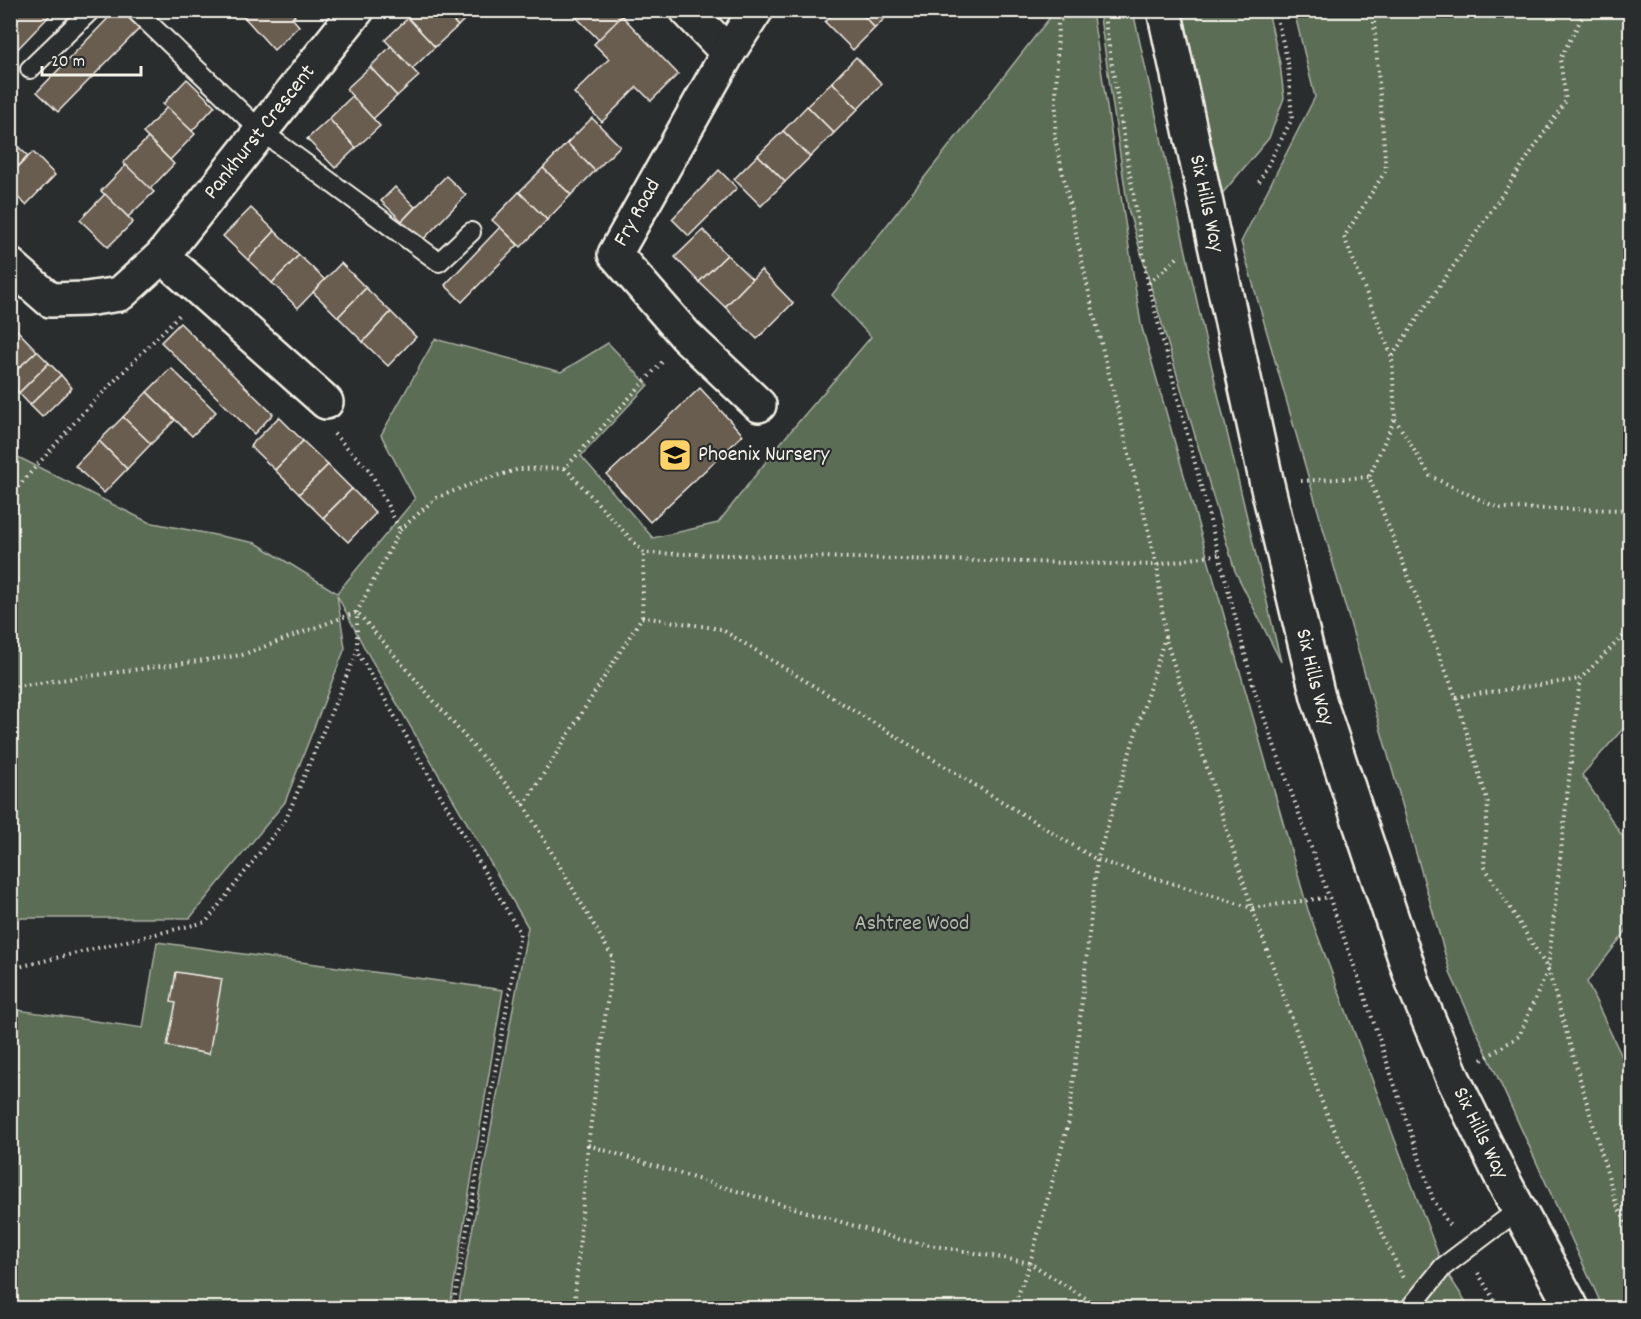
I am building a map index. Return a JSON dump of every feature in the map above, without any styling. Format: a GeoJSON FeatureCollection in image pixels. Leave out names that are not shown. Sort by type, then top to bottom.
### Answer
{"type":"FeatureCollection","features":[{"type":"Feature","properties":{"kind":"street","name":"Pankhurst Crescent"},"geometry":{"type":"LineString","coordinates":[[10,265],[50,300],[86,299],[120,294],[162,256],[357,10]]}},
{"type":"Feature","properties":{"kind":"street"},"geometry":{"type":"LineString","coordinates":[[687,10],[728,53]]}},
{"type":"Feature","properties":{"kind":"street","name":"Fry Road"},"geometry":{"type":"LineString","coordinates":[[756,10],[728,53],[615,254],[686,336],[759,405]]}},
{"type":"Feature","properties":{"kind":"street","name":"Six Hills Way"},"geometry":{"type":"LineString","coordinates":[[1164,10],[1267,484],[1318,697],[1414,985],[1453,1078],[1518,1210],[1572,1308]]}},
{"type":"Feature","properties":{"kind":"street"},"geometry":{"type":"LineString","coordinates":[[162,256],[326,402]]}},
{"type":"Feature","properties":{"kind":"lane"},"geometry":{"type":"LineString","coordinates":[[30,69],[91,10]]}},
{"type":"Feature","properties":{"kind":"lane"},"geometry":{"type":"LineString","coordinates":[[135,10],[261,131],[439,262],[471,232]]}},
{"type":"Feature","properties":{"kind":"lane"},"geometry":{"type":"LineString","coordinates":[[1412,1306],[1443,1267],[1518,1210]]}},
{"type":"Feature","properties":{"kind":"path"},"geometry":{"type":"LineString","coordinates":[[1069,10],[1058,23],[1055,138],[1093,311],[1157,564],[1165,637],[1252,908],[1323,1105],[1412,1306]]}},
{"type":"Feature","properties":{"kind":"path"},"geometry":{"type":"LineString","coordinates":[[1103,10],[1148,284],[1255,693],[1330,897],[1433,1199],[1499,1308]]}},
{"type":"Feature","properties":{"kind":"path"},"geometry":{"type":"LineString","coordinates":[[1259,182],[1292,119],[1288,63],[1275,10]]}},
{"type":"Feature","properties":{"kind":"path"},"geometry":{"type":"LineString","coordinates":[[1373,10],[1386,170],[1344,237],[1392,357],[1395,418],[1369,477],[1456,697],[1488,803],[1484,866],[1548,969],[1616,1203],[1630,1230]]}},
{"type":"Feature","properties":{"kind":"path"},"geometry":{"type":"LineString","coordinates":[[1392,357],[1566,101],[1560,59],[1586,10]]}},
{"type":"Feature","properties":{"kind":"path"},"geometry":{"type":"LineString","coordinates":[[1148,284],[1177,258]]}},
{"type":"Feature","properties":{"kind":"path"},"geometry":{"type":"LineString","coordinates":[[10,496],[82,414],[201,292]]}},
{"type":"Feature","properties":{"kind":"path"},"geometry":{"type":"LineString","coordinates":[[10,969],[206,922],[286,819],[357,651],[357,612],[400,530],[436,498],[479,481],[520,470],[565,468],[686,336]]}},
{"type":"Feature","properties":{"kind":"path"},"geometry":{"type":"LineString","coordinates":[[326,402],[328,428],[370,471],[400,530]]}},
{"type":"Feature","properties":{"kind":"path"},"geometry":{"type":"LineString","coordinates":[[1395,418],[1430,476],[1498,508],[1630,510]]}},
{"type":"Feature","properties":{"kind":"path"},"geometry":{"type":"LineString","coordinates":[[524,806],[642,617],[644,553],[565,468]]}},
{"type":"Feature","properties":{"kind":"path"},"geometry":{"type":"LineString","coordinates":[[1267,484],[1369,477]]}},
{"type":"Feature","properties":{"kind":"path"},"geometry":{"type":"LineString","coordinates":[[644,553],[1157,564],[1219,554]]}},
{"type":"Feature","properties":{"kind":"path"},"geometry":{"type":"LineString","coordinates":[[10,687],[242,655],[357,612]]}},
{"type":"Feature","properties":{"kind":"path"},"geometry":{"type":"LineString","coordinates":[[357,612],[524,806],[613,958],[588,1144],[574,1308]]}},
{"type":"Feature","properties":{"kind":"path"},"geometry":{"type":"LineString","coordinates":[[642,617],[721,629],[1097,860],[1252,908],[1330,897]]}},
{"type":"Feature","properties":{"kind":"path"},"geometry":{"type":"LineString","coordinates":[[1456,697],[1580,679],[1630,629]]}},
{"type":"Feature","properties":{"kind":"path"},"geometry":{"type":"LineString","coordinates":[[1013,1308],[1030,1263],[1069,1121],[1097,860],[1165,637]]}},
{"type":"Feature","properties":{"kind":"path"},"geometry":{"type":"LineString","coordinates":[[357,651],[520,933],[456,1291],[455,1308]]}},
{"type":"Feature","properties":{"kind":"path"},"geometry":{"type":"LineString","coordinates":[[1453,1078],[1519,1036],[1548,969],[1580,679]]}},
{"type":"Feature","properties":{"kind":"path"},"geometry":{"type":"LineString","coordinates":[[588,1144],[902,1240],[1030,1263],[1101,1308]]}},
{"type":"Feature","properties":{"kind":"green space","name":"Ashtree Wood"},"geometry":{"type":"Polygon","coordinates":[[[1055,11],[1092,11],[1141,324],[1308,910],[1443,1267],[1470,1308],[460,1308],[459,1302],[528,927],[365,649],[337,595],[345,648],[285,802],[190,918],[11,918],[10,453],[148,522],[256,543],[337,593],[415,499],[381,435],[435,339],[561,372],[608,343],[648,385],[581,456],[653,538],[718,523],[783,440],[871,337],[832,295],[1055,11]]]}},
{"type":"Feature","properties":{"kind":"green space"},"geometry":{"type":"Polygon","coordinates":[[[1099,11],[1133,11],[1207,347],[1281,662],[1235,571],[1128,209],[1099,11]]]}},
{"type":"Feature","properties":{"kind":"green space"},"geometry":{"type":"Polygon","coordinates":[[[1183,11],[1268,11],[1280,64],[1284,98],[1269,138],[1221,195],[1183,11]]]}},
{"type":"Feature","properties":{"kind":"green space"},"geometry":{"type":"Polygon","coordinates":[[[1294,11],[1630,11],[1630,721],[1582,775],[1630,848],[1630,926],[1587,982],[1630,1074],[1630,1308],[1603,1308],[1451,975],[1241,242],[1315,97],[1294,11]]]}},
{"type":"Feature","properties":{"kind":"green space"},"geometry":{"type":"Polygon","coordinates":[[[157,942],[503,990],[451,1301],[452,1308],[11,1308],[11,1009],[143,1028],[157,942]]]}},
{"type":"Feature","properties":{"kind":"building"},"geometry":{"type":"Polygon","coordinates":[[[19,10],[55,10],[10,57],[10,20],[19,10]]]}},
{"type":"Feature","properties":{"kind":"building"},"geometry":{"type":"Polygon","coordinates":[[[116,10],[122,10],[140,28],[58,112],[37,92],[116,10]]]}},
{"type":"Feature","properties":{"kind":"building"},"geometry":{"type":"Polygon","coordinates":[[[250,10],[290,10],[295,16],[292,18],[299,26],[274,50],[244,17],[250,10]]]}},
{"type":"Feature","properties":{"kind":"building"},"geometry":{"type":"Polygon","coordinates":[[[416,10],[443,10],[458,26],[435,47],[408,18],[416,10]]]}},
{"type":"Feature","properties":{"kind":"building"},"geometry":{"type":"Polygon","coordinates":[[[443,10],[474,10],[458,26],[443,10]]]}},
{"type":"Feature","properties":{"kind":"building"},"geometry":{"type":"Polygon","coordinates":[[[579,10],[624,10],[626,12],[599,40],[574,15],[579,10]]]}},
{"type":"Feature","properties":{"kind":"building"},"geometry":{"type":"Polygon","coordinates":[[[837,10],[858,10],[875,28],[853,50],[825,22],[837,10]]]}},
{"type":"Feature","properties":{"kind":"building"},"geometry":{"type":"Polygon","coordinates":[[[858,10],[893,10],[875,28],[858,10]]]}},
{"type":"Feature","properties":{"kind":"building"},"geometry":{"type":"Polygon","coordinates":[[[622,16],[678,74],[651,101],[637,87],[602,122],[574,93],[609,59],[594,44],[622,16]]]}},
{"type":"Feature","properties":{"kind":"building"},"geometry":{"type":"Polygon","coordinates":[[[408,18],[435,47],[412,69],[385,40],[408,18]]]}},
{"type":"Feature","properties":{"kind":"building"},"geometry":{"type":"Polygon","coordinates":[[[391,46],[419,76],[397,96],[370,67],[391,46]]]}},
{"type":"Feature","properties":{"kind":"building"},"geometry":{"type":"Polygon","coordinates":[[[856,57],[882,84],[858,109],[832,82],[856,57]]]}},
{"type":"Feature","properties":{"kind":"building"},"geometry":{"type":"Polygon","coordinates":[[[370,67],[397,96],[373,119],[346,89],[370,67]]]}},
{"type":"Feature","properties":{"kind":"building"},"geometry":{"type":"Polygon","coordinates":[[[187,79],[215,106],[192,131],[163,104],[187,79]]]}},
{"type":"Feature","properties":{"kind":"building"},"geometry":{"type":"Polygon","coordinates":[[[832,82],[858,109],[834,133],[807,106],[832,82]]]}},
{"type":"Feature","properties":{"kind":"building"},"geometry":{"type":"Polygon","coordinates":[[[352,96],[380,126],[356,148],[329,119],[352,96]]]}},
{"type":"Feature","properties":{"kind":"building"},"geometry":{"type":"Polygon","coordinates":[[[807,106],[834,133],[810,157],[783,131],[807,106]]]}},
{"type":"Feature","properties":{"kind":"building"},"geometry":{"type":"Polygon","coordinates":[[[167,107],[195,134],[170,160],[143,133],[167,107]]]}},
{"type":"Feature","properties":{"kind":"building"},"geometry":{"type":"Polygon","coordinates":[[[592,118],[620,146],[595,171],[567,143],[592,118]]]}},
{"type":"Feature","properties":{"kind":"building"},"geometry":{"type":"Polygon","coordinates":[[[329,119],[356,148],[335,168],[307,139],[329,119]]]}},
{"type":"Feature","properties":{"kind":"building"},"geometry":{"type":"Polygon","coordinates":[[[783,131],[810,157],[785,182],[758,155],[783,131]]]}},
{"type":"Feature","properties":{"kind":"building"},"geometry":{"type":"Polygon","coordinates":[[[148,138],[174,164],[150,189],[123,163],[148,138]]]}},
{"type":"Feature","properties":{"kind":"building"},"geometry":{"type":"Polygon","coordinates":[[[10,139],[28,156],[10,175],[10,139]]]}},
{"type":"Feature","properties":{"kind":"building"},"geometry":{"type":"Polygon","coordinates":[[[567,143],[595,171],[571,195],[543,168],[567,143]]]}},
{"type":"Feature","properties":{"kind":"building"},"geometry":{"type":"Polygon","coordinates":[[[33,152],[55,175],[26,205],[10,190],[10,175],[33,152]]]}},
{"type":"Feature","properties":{"kind":"building"},"geometry":{"type":"Polygon","coordinates":[[[758,155],[785,182],[761,206],[734,179],[758,155]]]}},
{"type":"Feature","properties":{"kind":"building"},"geometry":{"type":"Polygon","coordinates":[[[126,165],[154,192],[128,217],[101,191],[126,165]]]}},
{"type":"Feature","properties":{"kind":"building"},"geometry":{"type":"Polygon","coordinates":[[[543,168],[571,195],[547,220],[519,192],[543,168]]]}},
{"type":"Feature","properties":{"kind":"building"},"geometry":{"type":"Polygon","coordinates":[[[719,170],[737,188],[689,236],[672,219],[719,170]]]}},
{"type":"Feature","properties":{"kind":"building"},"geometry":{"type":"Polygon","coordinates":[[[446,176],[466,195],[419,244],[399,224],[446,176]]]}},
{"type":"Feature","properties":{"kind":"building"},"geometry":{"type":"Polygon","coordinates":[[[395,187],[415,207],[402,221],[381,201],[395,187]]]}},
{"type":"Feature","properties":{"kind":"building"},"geometry":{"type":"Polygon","coordinates":[[[519,192],[547,220],[521,247],[492,220],[519,192]]]}},
{"type":"Feature","properties":{"kind":"building"},"geometry":{"type":"Polygon","coordinates":[[[105,194],[133,222],[108,247],[80,220],[105,194]]]}},
{"type":"Feature","properties":{"kind":"building"},"geometry":{"type":"Polygon","coordinates":[[[251,208],[275,231],[248,260],[223,236],[251,208]]]}},
{"type":"Feature","properties":{"kind":"building"},"geometry":{"type":"Polygon","coordinates":[[[500,227],[518,245],[462,302],[445,285],[500,227]]]}},
{"type":"Feature","properties":{"kind":"building"},"geometry":{"type":"Polygon","coordinates":[[[703,230],[727,255],[699,282],[675,257],[703,230]]]}},
{"type":"Feature","properties":{"kind":"building"},"geometry":{"type":"Polygon","coordinates":[[[275,231],[299,255],[272,283],[248,260],[275,231]]]}},
{"type":"Feature","properties":{"kind":"building"},"geometry":{"type":"Polygon","coordinates":[[[299,255],[325,280],[298,308],[272,283],[299,255]]]}},
{"type":"Feature","properties":{"kind":"building"},"geometry":{"type":"Polygon","coordinates":[[[727,255],[752,279],[725,307],[699,282],[727,255]]]}},
{"type":"Feature","properties":{"kind":"building"},"geometry":{"type":"Polygon","coordinates":[[[341,263],[366,288],[338,317],[313,292],[341,263]]]}},
{"type":"Feature","properties":{"kind":"building"},"geometry":{"type":"Polygon","coordinates":[[[761,270],[793,303],[757,339],[725,307],[761,270]]]}},
{"type":"Feature","properties":{"kind":"building"},"geometry":{"type":"Polygon","coordinates":[[[366,288],[391,312],[363,342],[338,317],[366,288]]]}},
{"type":"Feature","properties":{"kind":"building"},"geometry":{"type":"Polygon","coordinates":[[[391,312],[416,337],[388,366],[363,342],[391,312]]]}},
{"type":"Feature","properties":{"kind":"building"},"geometry":{"type":"Polygon","coordinates":[[[180,323],[273,414],[254,434],[161,342],[180,323]]]}},
{"type":"Feature","properties":{"kind":"building"},"geometry":{"type":"Polygon","coordinates":[[[14,327],[37,351],[10,376],[10,330],[14,327]]]}},
{"type":"Feature","properties":{"kind":"building"},"geometry":{"type":"Polygon","coordinates":[[[37,351],[49,363],[19,393],[10,384],[10,376],[37,351]]]}},
{"type":"Feature","properties":{"kind":"building"},"geometry":{"type":"Polygon","coordinates":[[[49,363],[61,375],[30,405],[19,393],[49,363]]]}},
{"type":"Feature","properties":{"kind":"building"},"geometry":{"type":"Polygon","coordinates":[[[171,368],[216,412],[192,436],[147,392],[171,368]]]}},
{"type":"Feature","properties":{"kind":"building"},"geometry":{"type":"Polygon","coordinates":[[[61,375],[72,388],[42,417],[30,405],[61,375]]]}},
{"type":"Feature","properties":{"kind":"building","name":"Phoenix Nursery"},"geometry":{"type":"Polygon","coordinates":[[[700,388],[743,435],[650,522],[607,475],[700,388]]]}},
{"type":"Feature","properties":{"kind":"building"},"geometry":{"type":"Polygon","coordinates":[[[147,392],[175,420],[151,444],[123,417],[147,392]]]}},
{"type":"Feature","properties":{"kind":"building"},"geometry":{"type":"Polygon","coordinates":[[[123,417],[151,444],[127,469],[99,441],[123,417]]]}},
{"type":"Feature","properties":{"kind":"building"},"geometry":{"type":"Polygon","coordinates":[[[279,417],[303,441],[275,470],[250,446],[279,417]]]}},
{"type":"Feature","properties":{"kind":"building"},"geometry":{"type":"Polygon","coordinates":[[[99,441],[127,469],[104,493],[75,466],[99,441]]]}},
{"type":"Feature","properties":{"kind":"building"},"geometry":{"type":"Polygon","coordinates":[[[303,441],[328,465],[299,494],[275,470],[303,441]]]}},
{"type":"Feature","properties":{"kind":"building"},"geometry":{"type":"Polygon","coordinates":[[[328,465],[352,489],[323,518],[299,494],[328,465]]]}},
{"type":"Feature","properties":{"kind":"building"},"geometry":{"type":"Polygon","coordinates":[[[352,489],[376,513],[348,542],[323,518],[352,489]]]}},
{"type":"Feature","properties":{"kind":"building"},"geometry":{"type":"Polygon","coordinates":[[[176,972],[222,979],[209,1054],[167,1046],[176,1003],[171,1002],[176,972]]]}},
{"type":"Feature","properties":{"kind":"place","name":"Phoenix Nursery"},"geometry":{"type":"Point","coordinates":[675,455]}}]}
